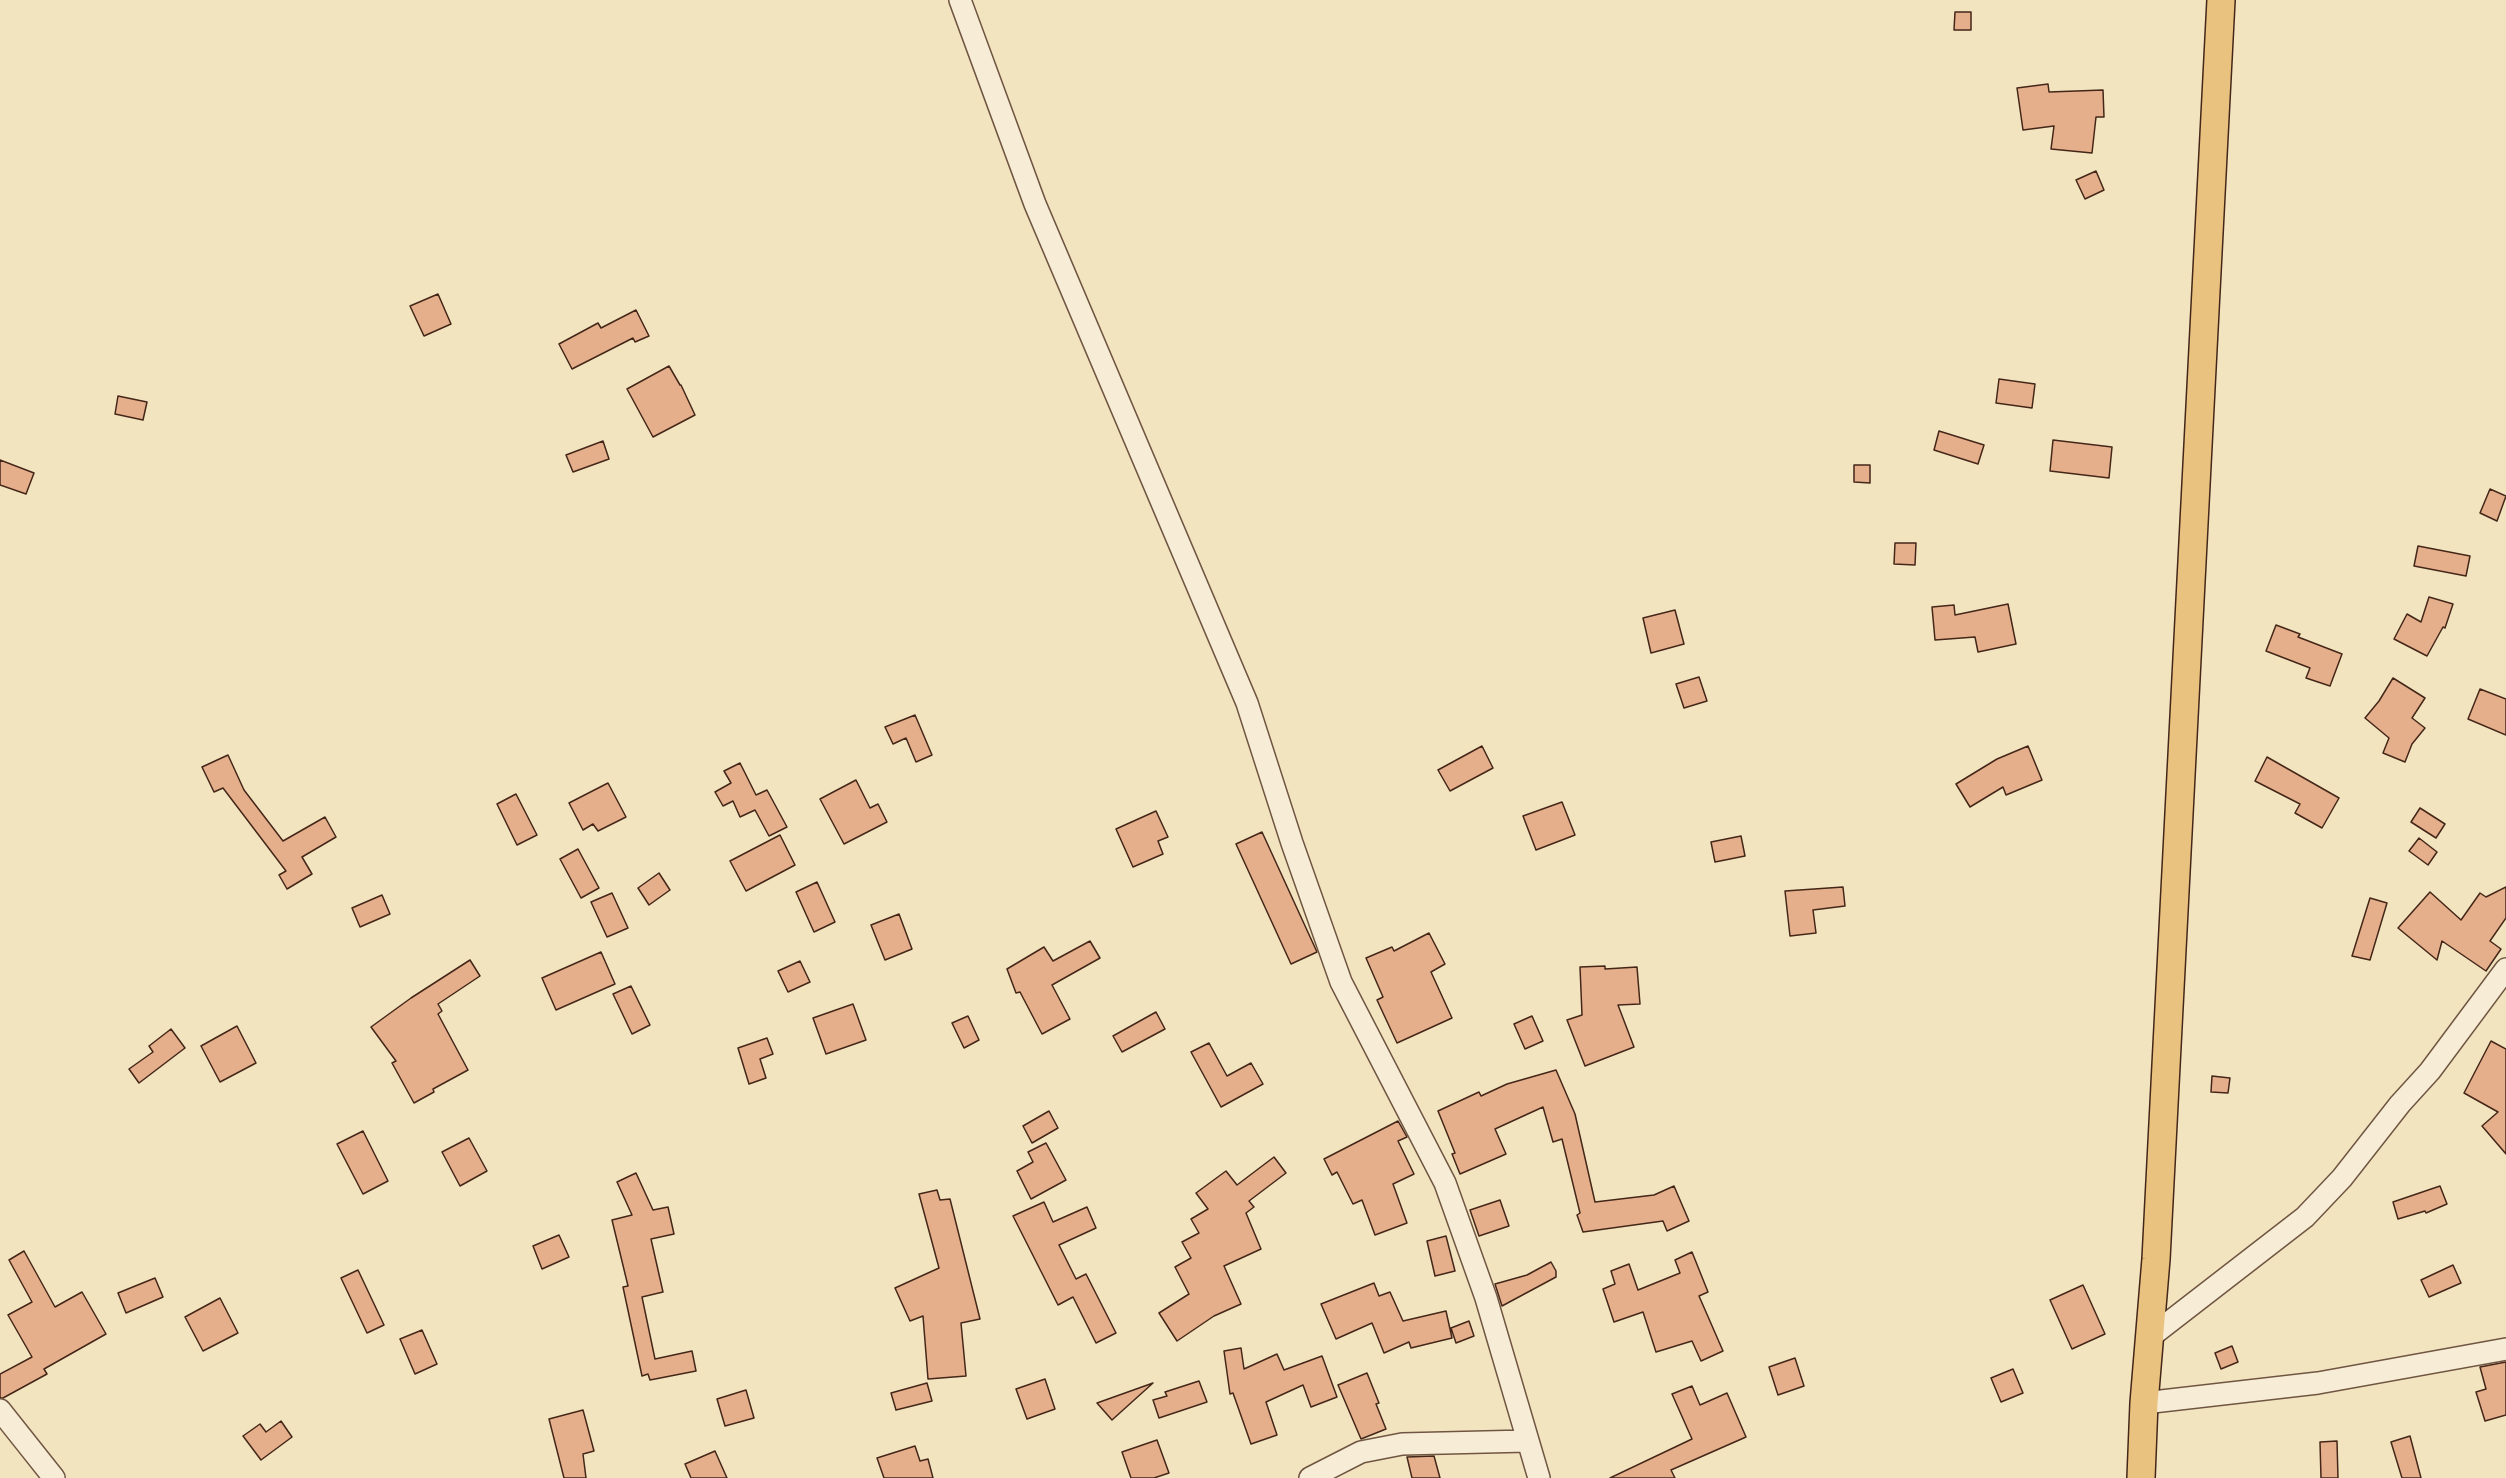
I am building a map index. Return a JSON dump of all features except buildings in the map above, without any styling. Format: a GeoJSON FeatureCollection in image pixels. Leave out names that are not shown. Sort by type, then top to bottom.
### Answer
{"type":"FeatureCollection","features":[{"type":"Feature","properties":{"kind":"main road"},"geometry":{"type":"LineString","coordinates":[[2140,1478],[2150,1337],[2221,0]]}},
{"type":"Feature","properties":{"kind":"street"},"geometry":{"type":"LineString","coordinates":[[960,0],[1035,204],[1247,703],[1292,843],[1341,982],[1445,1183],[1486,1298],[1539,1478]]}},
{"type":"Feature","properties":{"kind":"street"},"geometry":{"type":"LineString","coordinates":[[2150,1337],[2305,1217],[2342,1178],[2400,1104],[2430,1071],[2506,969]]}},
{"type":"Feature","properties":{"kind":"street"},"geometry":{"type":"LineString","coordinates":[[2144,1403],[2318,1383],[2506,1349]]}},
{"type":"Feature","properties":{"kind":"street"},"geometry":{"type":"LineString","coordinates":[[0,1410],[54,1478]]}},
{"type":"Feature","properties":{"kind":"street"},"geometry":{"type":"LineString","coordinates":[[1310,1478],[1361,1452],[1402,1444],[1527,1442]]}}]}
